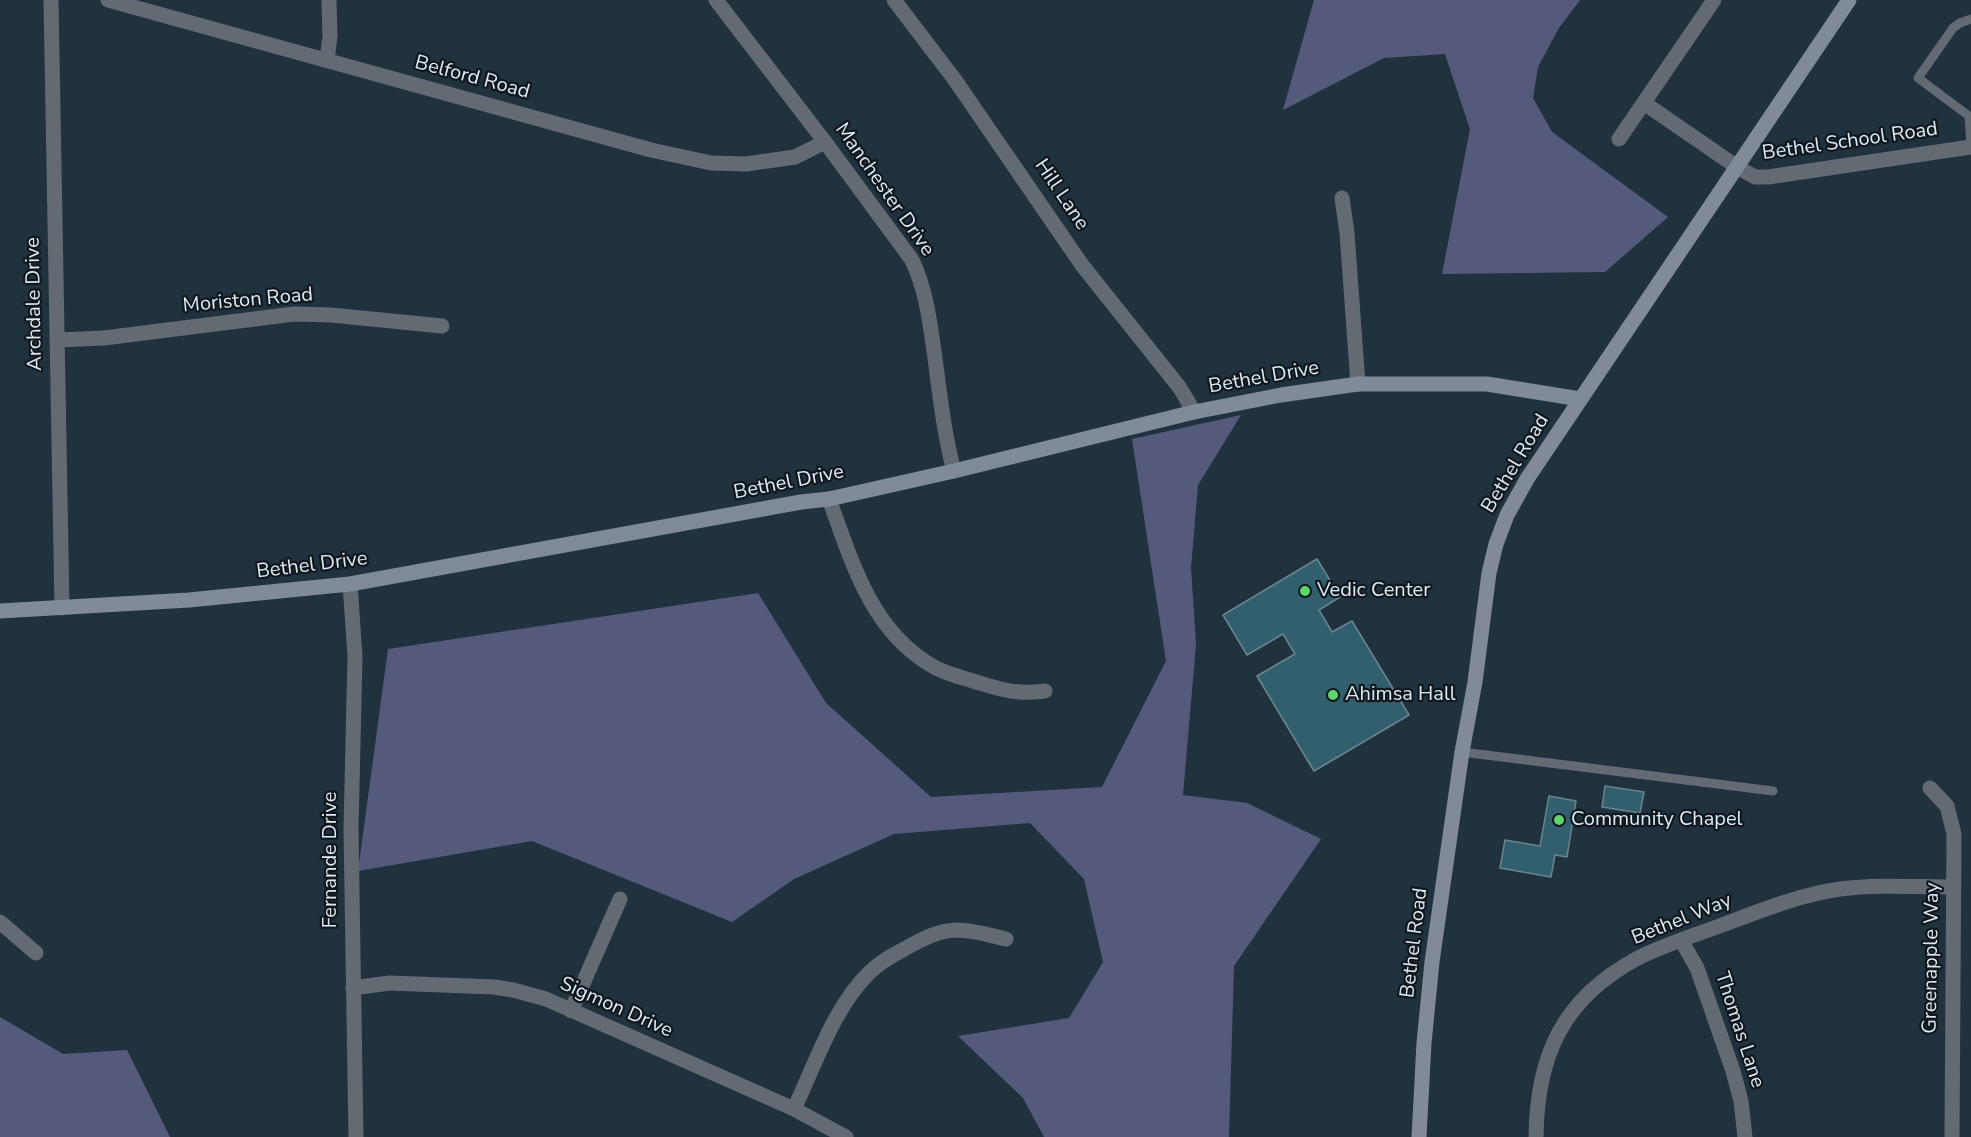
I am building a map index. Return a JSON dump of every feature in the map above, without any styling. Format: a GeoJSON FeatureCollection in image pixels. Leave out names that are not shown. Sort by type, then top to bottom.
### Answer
{"type":"FeatureCollection","features":[{"type":"Feature","properties":{"kind":"street","name":"Archdale Drive"},"geometry":{"type":"LineString","coordinates":[[51,0],[62,608]]}},
{"type":"Feature","properties":{"kind":"street","name":"Belford Road"},"geometry":{"type":"LineString","coordinates":[[108,0],[651,150],[711,163],[746,164],[795,157],[825,142]]}},
{"type":"Feature","properties":{"kind":"street"},"geometry":{"type":"LineString","coordinates":[[327,60],[330,36],[329,0]]}},
{"type":"Feature","properties":{"kind":"street","name":"Manchester Drive"},"geometry":{"type":"LineString","coordinates":[[716,0],[903,247],[920,277],[927,305],[945,439],[954,471]]}},
{"type":"Feature","properties":{"kind":"street","name":"Hill Lane"},"geometry":{"type":"LineString","coordinates":[[894,0],[955,80],[1082,265],[1180,388],[1194,412]]}},
{"type":"Feature","properties":{"kind":"street"},"geometry":{"type":"LineString","coordinates":[[1619,139],[1714,0]]}},
{"type":"Feature","properties":{"kind":"street","name":"Bethel Road"},"geometry":{"type":"LineString","coordinates":[[1419,1137],[1424,1043],[1432,962],[1462,752],[1475,682],[1489,573],[1507,514],[1527,479],[1580,399],[1849,0]]}},
{"type":"Feature","properties":{"kind":"street","name":"Bethel School Road"},"geometry":{"type":"LineString","coordinates":[[1644,103],[1755,177],[1768,177],[1971,146]]}},
{"type":"Feature","properties":{"kind":"street"},"geometry":{"type":"LineString","coordinates":[[1342,198],[1347,233],[1358,384]]}},
{"type":"Feature","properties":{"kind":"street","name":"Moriston Road"},"geometry":{"type":"LineString","coordinates":[[57,340],[104,338],[294,314],[331,315],[442,326]]}},
{"type":"Feature","properties":{"kind":"street","name":"Bethel Drive"},"geometry":{"type":"LineString","coordinates":[[0,611],[189,600],[350,584],[801,502],[830,499],[1194,412],[1281,394],[1358,384],[1487,384],[1580,399]]}},
{"type":"Feature","properties":{"kind":"street"},"geometry":{"type":"LineString","coordinates":[[830,499],[853,565],[867,596],[885,624],[912,652],[927,663],[950,674],[1007,692],[1045,691]]}},
{"type":"Feature","properties":{"kind":"street","name":"Fernande Drive"},"geometry":{"type":"LineString","coordinates":[[350,584],[355,656],[351,829],[356,1137]]}},
{"type":"Feature","properties":{"kind":"street","name":"Greenapple Way"},"geometry":{"type":"LineString","coordinates":[[1930,788],[1947,806],[1951,814],[1954,834],[1952,1137]]}},
{"type":"Feature","properties":{"kind":"street","name":"Bethel Way"},"geometry":{"type":"LineString","coordinates":[[1536,1137],[1536,1110],[1544,1066],[1552,1045],[1573,1011],[1602,981],[1618,970],[1647,954],[1681,940],[1797,898],[1840,889],[1876,886],[1954,887]]}},
{"type":"Feature","properties":{"kind":"street"},"geometry":{"type":"LineString","coordinates":[[572,1011],[620,899]]}},
{"type":"Feature","properties":{"kind":"street"},"geometry":{"type":"LineString","coordinates":[[0,922],[36,953]]}},
{"type":"Feature","properties":{"kind":"street"},"geometry":{"type":"LineString","coordinates":[[794,1109],[842,1009],[869,973],[881,963],[935,933],[954,930],[973,931],[1006,939]]}},
{"type":"Feature","properties":{"kind":"street","name":"Thomas Lane"},"geometry":{"type":"LineString","coordinates":[[1681,940],[1697,968],[1733,1071],[1742,1101],[1745,1137]]}},
{"type":"Feature","properties":{"kind":"street","name":"Sigmon Drive"},"geometry":{"type":"LineString","coordinates":[[353,988],[389,983],[494,987],[546,999],[794,1109],[846,1137]]}},
{"type":"Feature","properties":{"kind":"lane"},"geometry":{"type":"LineString","coordinates":[[1971,19],[1953,28],[1918,78],[1970,116],[1971,146]]}},
{"type":"Feature","properties":{"kind":"lane"},"geometry":{"type":"LineString","coordinates":[[1462,752],[1773,791]]}},
{"type":"Feature","properties":{"kind":"shaded area"},"geometry":{"type":"Polygon","coordinates":[[[1314,0],[1580,0],[1559,28],[1538,67],[1533,98],[1552,132],[1668,217],[1605,272],[1442,274],[1470,129],[1445,54],[1384,58],[1283,110],[1314,0]]]}},
{"type":"Feature","properties":{"kind":"shaded area"},"geometry":{"type":"Polygon","coordinates":[[[1241,415],[1198,485],[1191,568],[1196,644],[1183,795],[1247,803],[1321,839],[1234,966],[1229,1137],[1044,1137],[1023,1098],[958,1036],[1069,1018],[1103,962],[1084,879],[1030,823],[894,834],[794,879],[732,922],[532,841],[358,871],[388,649],[758,593],[826,703],[931,797],[1102,787],[1166,661],[1132,439],[1241,415]]]}},
{"type":"Feature","properties":{"kind":"shaded area"},"geometry":{"type":"Polygon","coordinates":[[[0,1017],[63,1054],[127,1050],[170,1137],[0,1137],[0,1017]]]}},
{"type":"Feature","properties":{"kind":"building","name":"Ahimsa Hall"},"geometry":{"type":"Polygon","coordinates":[[[1317,559],[1340,597],[1319,610],[1332,632],[1352,621],[1409,715],[1314,771],[1257,676],[1295,654],[1283,634],[1247,655],[1223,615],[1317,559]]]}},
{"type":"Feature","properties":{"kind":"building"},"geometry":{"type":"Polygon","coordinates":[[[1605,786],[1644,792],[1640,813],[1602,807],[1605,786]]]}},
{"type":"Feature","properties":{"kind":"building","name":"Community Chapel"},"geometry":{"type":"Polygon","coordinates":[[[1549,796],[1576,801],[1567,857],[1555,855],[1551,877],[1500,868],[1505,840],[1540,846],[1549,796]]]}},
{"type":"Feature","properties":{"kind":"place","name":"Vedic Center"},"geometry":{"type":"Point","coordinates":[1305,591]}},
{"type":"Feature","properties":{"kind":"place","name":"Ahimsa Hall"},"geometry":{"type":"Point","coordinates":[1333,695]}},
{"type":"Feature","properties":{"kind":"place","name":"Community Chapel"},"geometry":{"type":"Point","coordinates":[1559,820]}}]}
